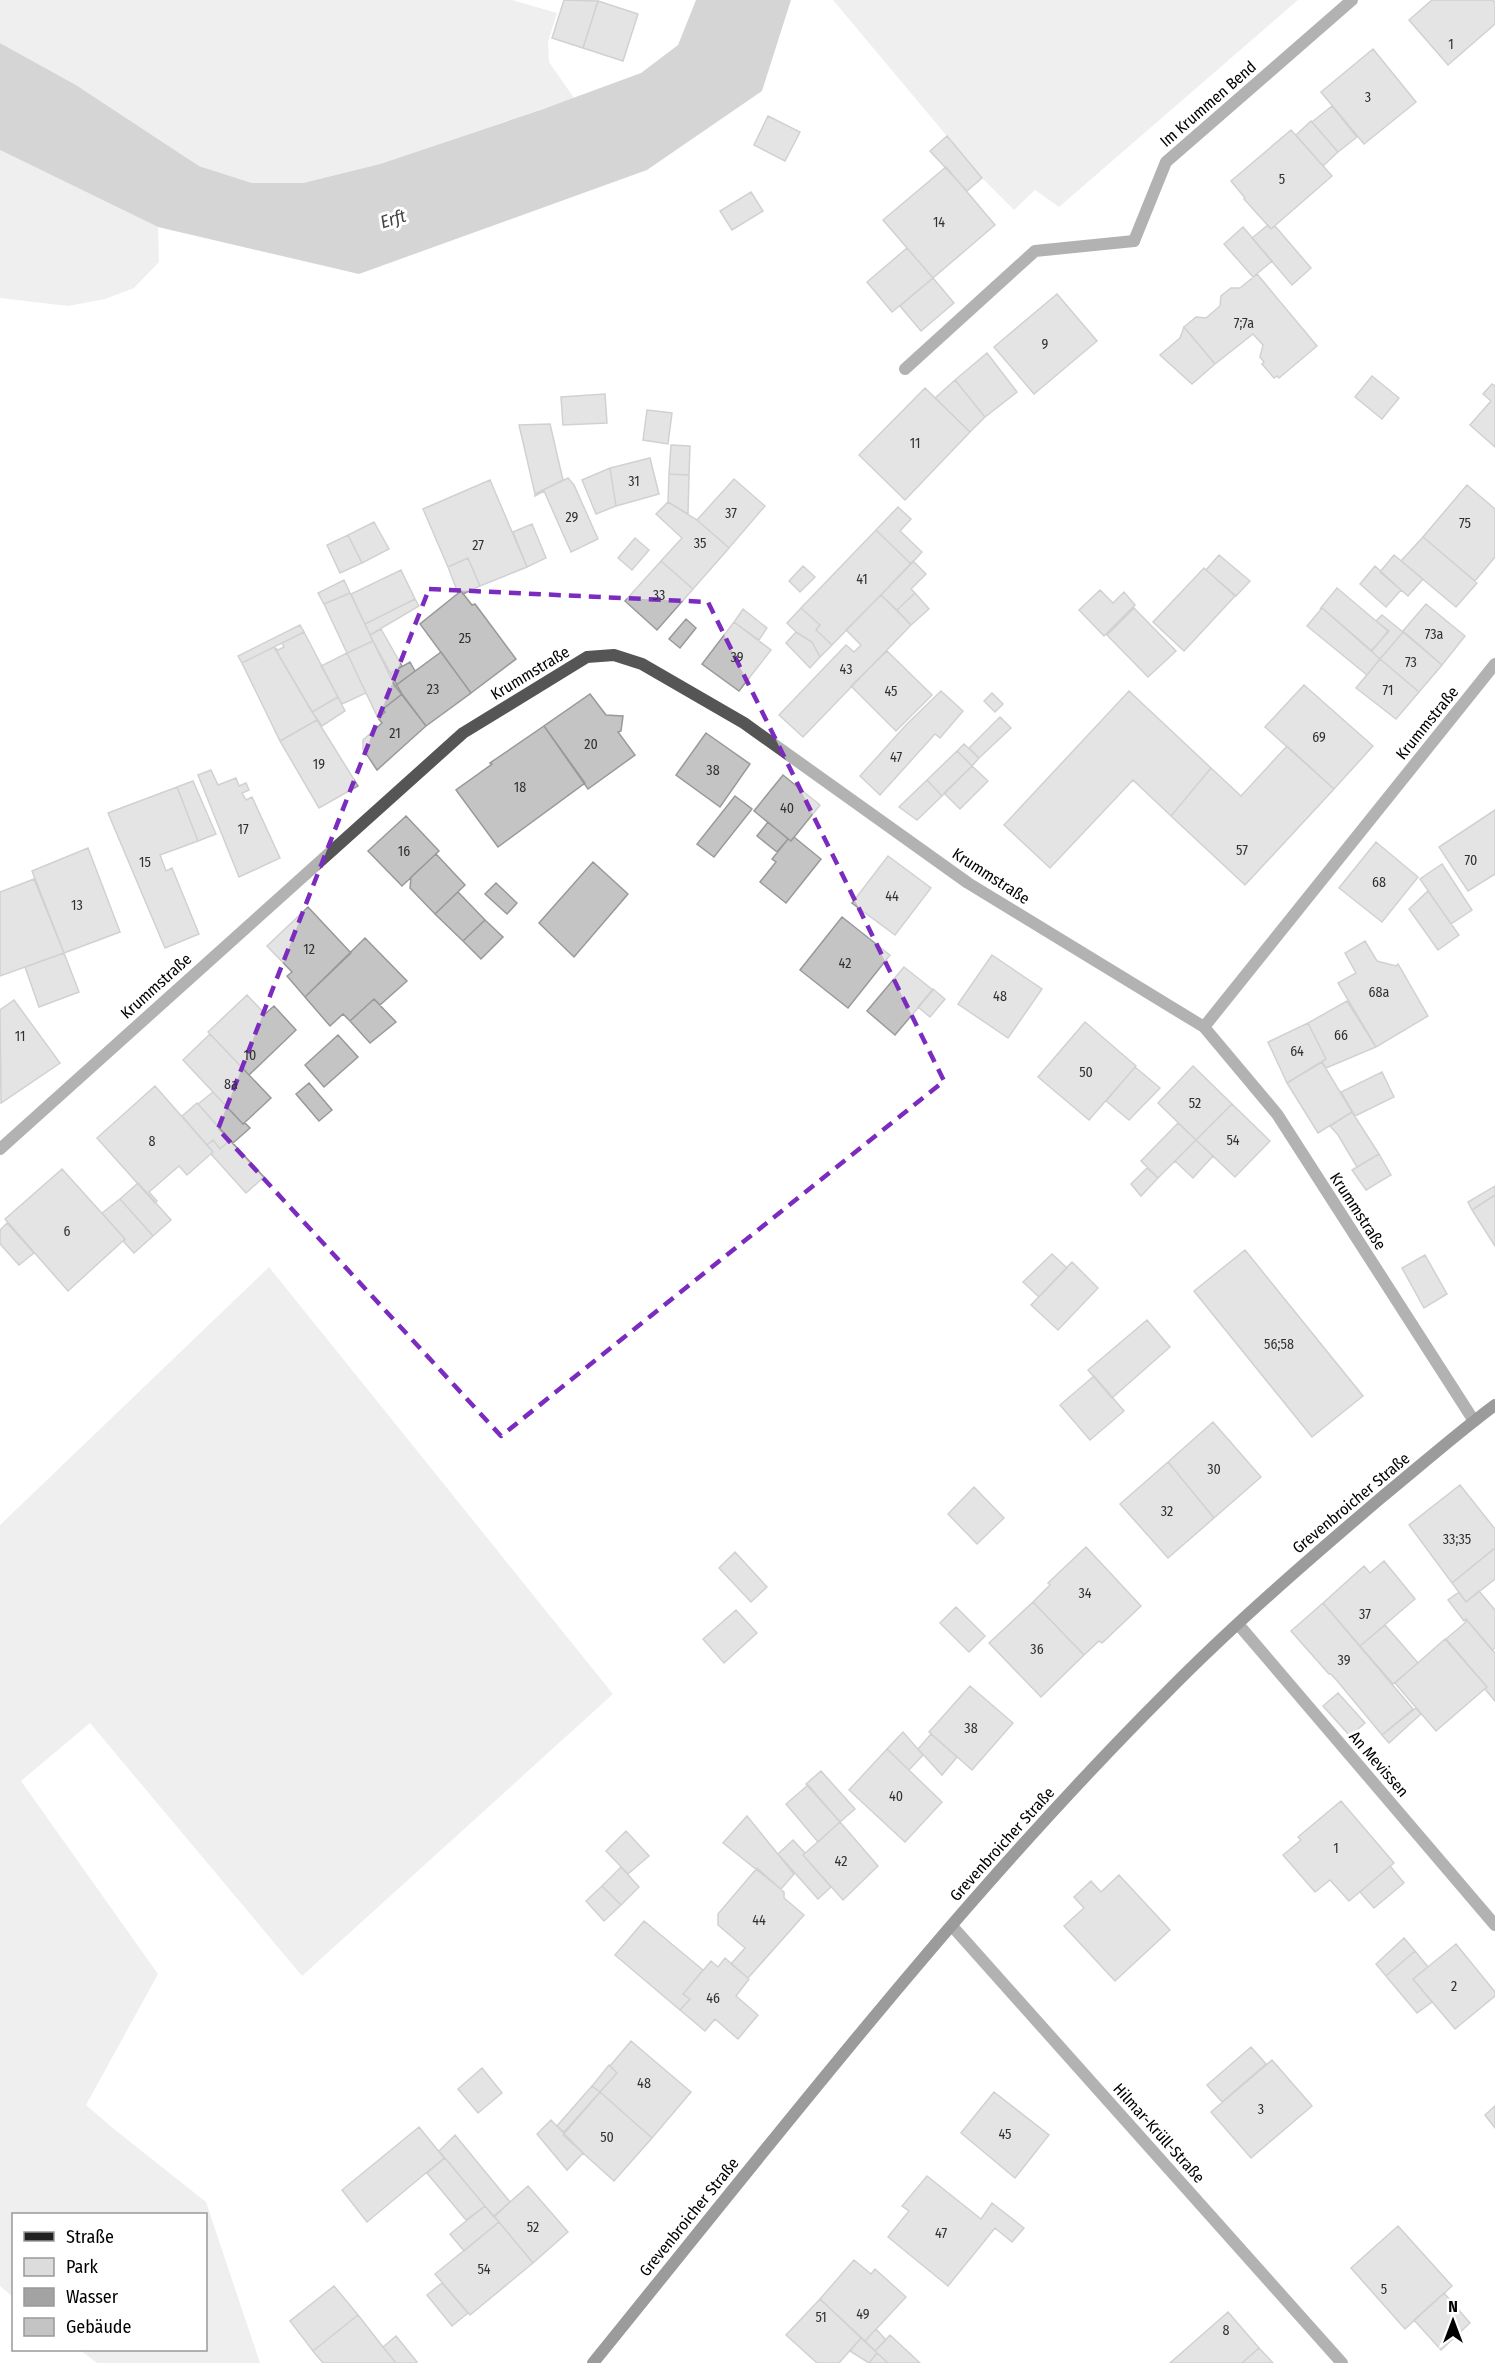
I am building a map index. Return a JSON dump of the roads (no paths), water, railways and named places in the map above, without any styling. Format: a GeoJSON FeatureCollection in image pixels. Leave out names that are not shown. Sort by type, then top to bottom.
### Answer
{"type":"FeatureCollection","features":[{"type":"Feature","properties":{"kind":"street","name":"Im Krummen Bend"},"geometry":{"type":"LineString","coordinates":[[905,369],[1035,251],[1134,241],[1166,162],[1352,0]]}},
{"type":"Feature","properties":{"kind":"street","name":"Krummstraße"},"geometry":{"type":"LineString","coordinates":[[0,1149],[462,733],[586,657],[614,655],[642,664],[744,723],[968,883],[1204,1027],[1277,1114],[1474,1421]]}},
{"type":"Feature","properties":{"kind":"street","name":"Krummstraße"},"geometry":{"type":"LineString","coordinates":[[1204,1027],[1495,664]]}},
{"type":"Feature","properties":{"kind":"street","name":"Grevenbroicher Straße"},"geometry":{"type":"LineString","coordinates":[[593,2363],[784,2127],[952,1926],[1095,1767],[1166,1692],[1238,1624],[1330,1541],[1495,1405]]}},
{"type":"Feature","properties":{"kind":"street","name":"An Mevissen"},"geometry":{"type":"LineString","coordinates":[[1238,1624],[1495,1925]]}},
{"type":"Feature","properties":{"kind":"street","name":"Hilmar-Krüll-Straße"},"geometry":{"type":"LineString","coordinates":[[952,1926],[1342,2363]]}},
{"type":"Feature","properties":{"kind":"water","name":"Erft"},"geometry":{"type":"Polygon","coordinates":[[[696,0],[791,0],[762,91],[647,170],[359,274],[158,227],[0,150],[0,43],[76,85],[199,166],[252,183],[303,183],[380,164],[641,73],[678,45],[696,0]]]}}]}
